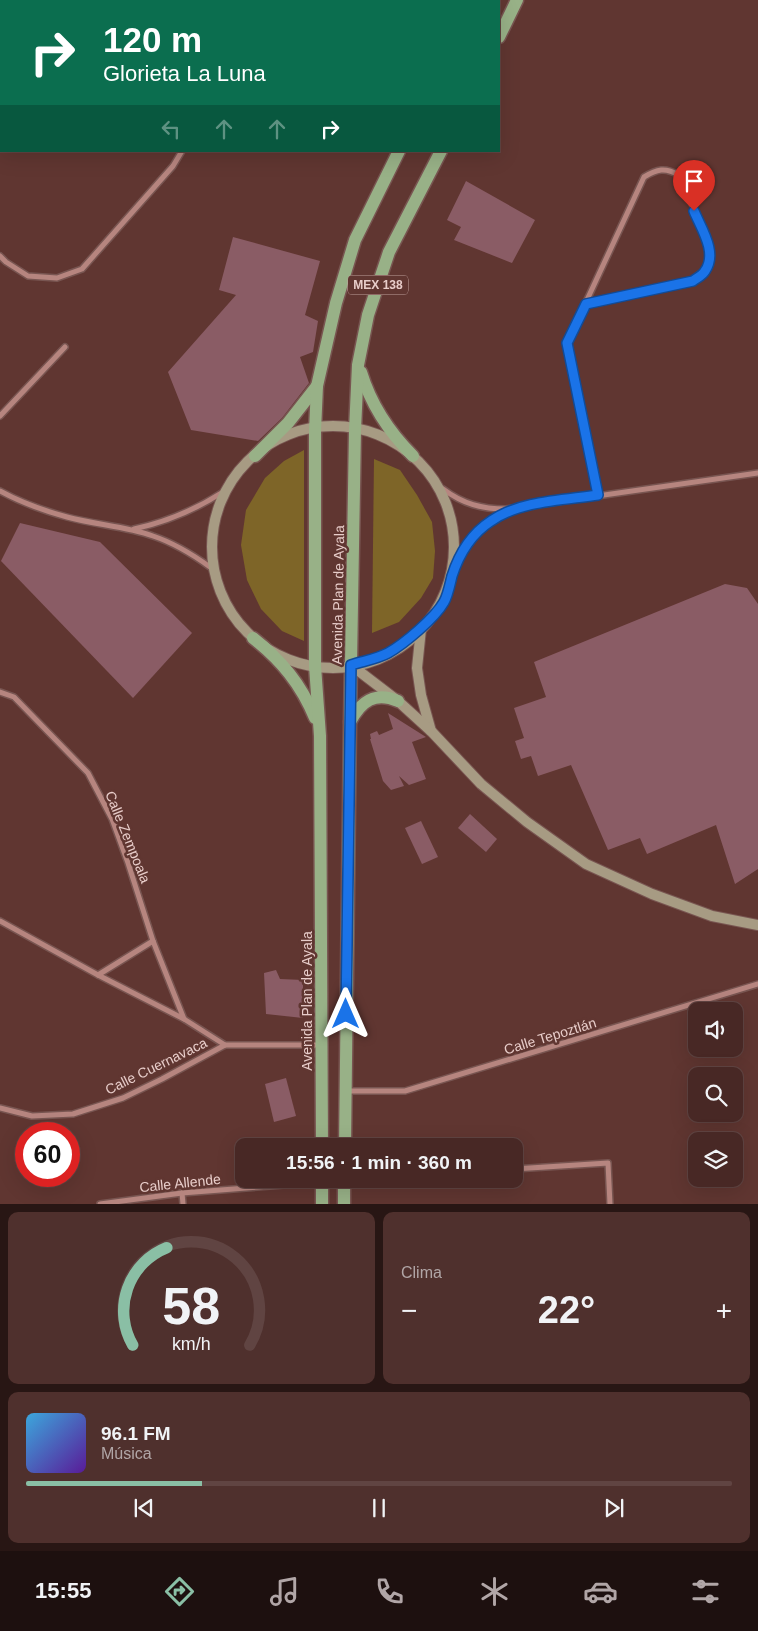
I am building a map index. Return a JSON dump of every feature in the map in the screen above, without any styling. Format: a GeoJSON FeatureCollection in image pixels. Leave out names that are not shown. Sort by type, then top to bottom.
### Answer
{"type":"FeatureCollection","features":[{"type":"Feature","properties":{"kind":"main road"},"geometry":{"type":"LineString","coordinates":[[500,35],[517,0]]}},
{"type":"Feature","properties":{"kind":"main road","name":"Avenida Plan de Ayala"},"geometry":{"type":"LineString","coordinates":[[322,1138],[320,736],[315,666],[315,431],[317,386],[336,303],[355,240],[399,152]]}},
{"type":"Feature","properties":{"kind":"main road","name":"Avenida Plan de Ayala"},"geometry":{"type":"LineString","coordinates":[[345,1138],[350,722],[355,430],[358,364],[368,315],[390,252],[440,152]]}},
{"type":"Feature","properties":{"kind":"main road"},"geometry":{"type":"LineString","coordinates":[[253,638],[282,656],[315,666],[351,665],[388,653],[421,629],[444,602],[455,568],[454,514],[443,490],[430,471],[413,456],[389,429],[379,414],[370,398],[358,364]]}},
{"type":"Feature","properties":{"kind":"main road"},"geometry":{"type":"LineString","coordinates":[[317,386],[288,423],[237,473],[223,492],[211,529],[210,567],[218,594],[232,619],[270,651],[298,684],[315,718],[320,736]]}},
{"type":"Feature","properties":{"kind":"main road"},"geometry":{"type":"LineString","coordinates":[[255,456],[284,439],[315,431],[355,430],[386,441],[413,456]]}},
{"type":"Feature","properties":{"kind":"main road"},"geometry":{"type":"LineString","coordinates":[[421,629],[417,668],[421,695],[432,732]]}},
{"type":"Feature","properties":{"kind":"main road"},"geometry":{"type":"LineString","coordinates":[[351,665],[398,701],[432,732],[481,784],[527,822],[586,864],[652,894],[712,916],[758,925]]}},
{"type":"Feature","properties":{"kind":"main road"},"geometry":{"type":"LineString","coordinates":[[350,722],[361,706],[369,700],[389,697],[398,701]]}},
{"type":"Feature","properties":{"kind":"main road"},"geometry":{"type":"LineString","coordinates":[[322,1188],[322,1204]]}},
{"type":"Feature","properties":{"kind":"main road"},"geometry":{"type":"LineString","coordinates":[[344,1188],[344,1204]]}},
{"type":"Feature","properties":{"kind":"street"},"geometry":{"type":"LineString","coordinates":[[0,256],[28,276],[57,278],[82,269],[174,166],[181,152]]}},
{"type":"Feature","properties":{"kind":"street"},"geometry":{"type":"LineString","coordinates":[[586,304],[693,281],[705,273],[709,263],[709,247],[679,175],[670,170],[657,169],[644,176],[567,343],[598,495]]}},
{"type":"Feature","properties":{"kind":"street"},"geometry":{"type":"LineString","coordinates":[[0,416],[65,347]]}},
{"type":"Feature","properties":{"kind":"street"},"geometry":{"type":"LineString","coordinates":[[443,490],[453,497],[475,506],[490,509],[506,509],[758,473]]}},
{"type":"Feature","properties":{"kind":"street"},"geometry":{"type":"LineString","coordinates":[[0,491],[12,498],[68,517],[152,535],[192,554],[210,567]]}},
{"type":"Feature","properties":{"kind":"street"},"geometry":{"type":"LineString","coordinates":[[131,530],[177,517],[208,502],[223,492]]}},
{"type":"Feature","properties":{"kind":"street"},"geometry":{"type":"LineString","coordinates":[[455,568],[469,542],[479,531],[498,516],[521,506]]}},
{"type":"Feature","properties":{"kind":"street","name":"Calle Zempoala"},"geometry":{"type":"LineString","coordinates":[[0,692],[14,697],[88,773],[112,819],[153,941],[184,1019]]}},
{"type":"Feature","properties":{"kind":"street"},"geometry":{"type":"LineString","coordinates":[[0,921],[98,975],[184,1019],[225,1045]]}},
{"type":"Feature","properties":{"kind":"street"},"geometry":{"type":"LineString","coordinates":[[98,975],[153,941]]}},
{"type":"Feature","properties":{"kind":"street","name":"Calle Tepoztlán"},"geometry":{"type":"LineString","coordinates":[[346,1091],[405,1091],[758,984]]}},
{"type":"Feature","properties":{"kind":"street","name":"Calle Cuernavaca"},"geometry":{"type":"LineString","coordinates":[[0,1108],[32,1116],[73,1114],[123,1098],[225,1045],[323,1045]]}},
{"type":"Feature","properties":{"kind":"street"},"geometry":{"type":"LineString","coordinates":[[523,1168],[608,1163],[610,1204]]}},
{"type":"Feature","properties":{"kind":"street","name":"Calle Allende"},"geometry":{"type":"LineString","coordinates":[[100,1204],[182,1193],[240,1188]]}},
{"type":"Feature","properties":{"kind":"street"},"geometry":{"type":"LineString","coordinates":[[182,1193],[183,1204]]}},
{"type":"Feature","properties":{"kind":"shaded area"},"geometry":{"type":"Polygon","coordinates":[[[304,450],[304,641],[282,631],[261,609],[247,580],[241,545],[246,510],[265,478],[284,461],[304,450]]]}},
{"type":"Feature","properties":{"kind":"shaded area"},"geometry":{"type":"Polygon","coordinates":[[[374,459],[400,470],[417,495],[432,522],[435,551],[433,578],[421,598],[399,622],[372,633],[374,459]]]}},
{"type":"Feature","properties":{"kind":"building"},"geometry":{"type":"Polygon","coordinates":[[[466,181],[535,220],[512,263],[454,240],[461,227],[447,220],[466,181]]]}},
{"type":"Feature","properties":{"kind":"building"},"geometry":{"type":"Polygon","coordinates":[[[233,237],[320,261],[305,315],[318,321],[313,352],[300,357],[309,383],[282,418],[258,441],[191,430],[168,372],[236,295],[219,290],[233,237]]]}},
{"type":"Feature","properties":{"kind":"building"},"geometry":{"type":"Polygon","coordinates":[[[20,523],[100,542],[192,633],[133,698],[1,561],[20,523]]]}},
{"type":"Feature","properties":{"kind":"building"},"geometry":{"type":"Polygon","coordinates":[[[725,584],[747,588],[758,604],[758,869],[735,884],[716,825],[647,854],[640,838],[608,850],[571,765],[538,776],[531,756],[521,759],[515,741],[524,738],[514,708],[546,697],[534,662],[725,584]]]}},
{"type":"Feature","properties":{"kind":"building"},"geometry":{"type":"Polygon","coordinates":[[[388,713],[426,737],[412,742],[426,779],[409,785],[399,776],[404,786],[391,790],[383,781],[370,739],[370,734],[377,731],[379,735],[393,729],[388,713]]]}},
{"type":"Feature","properties":{"kind":"building"},"geometry":{"type":"Polygon","coordinates":[[[470,814],[497,839],[486,852],[458,828],[470,814]]]}},
{"type":"Feature","properties":{"kind":"building"},"geometry":{"type":"Polygon","coordinates":[[[421,821],[438,857],[422,864],[405,828],[421,821]]]}},
{"type":"Feature","properties":{"kind":"building"},"geometry":{"type":"Polygon","coordinates":[[[276,970],[280,979],[303,980],[303,1018],[266,1014],[264,973],[276,970]]]}},
{"type":"Feature","properties":{"kind":"building"},"geometry":{"type":"Polygon","coordinates":[[[286,1078],[296,1116],[274,1122],[265,1084],[286,1078]]]}},
{"type":"Feature","properties":{"kind":"route"},"geometry":{"type":"LineString","coordinates":[[346,1014],[351,665],[388,653],[421,629],[444,602],[461,554],[469,542],[491,520],[521,506],[598,495],[567,343],[586,304],[693,281],[705,273],[709,263],[709,247],[694,211]]}}]}
